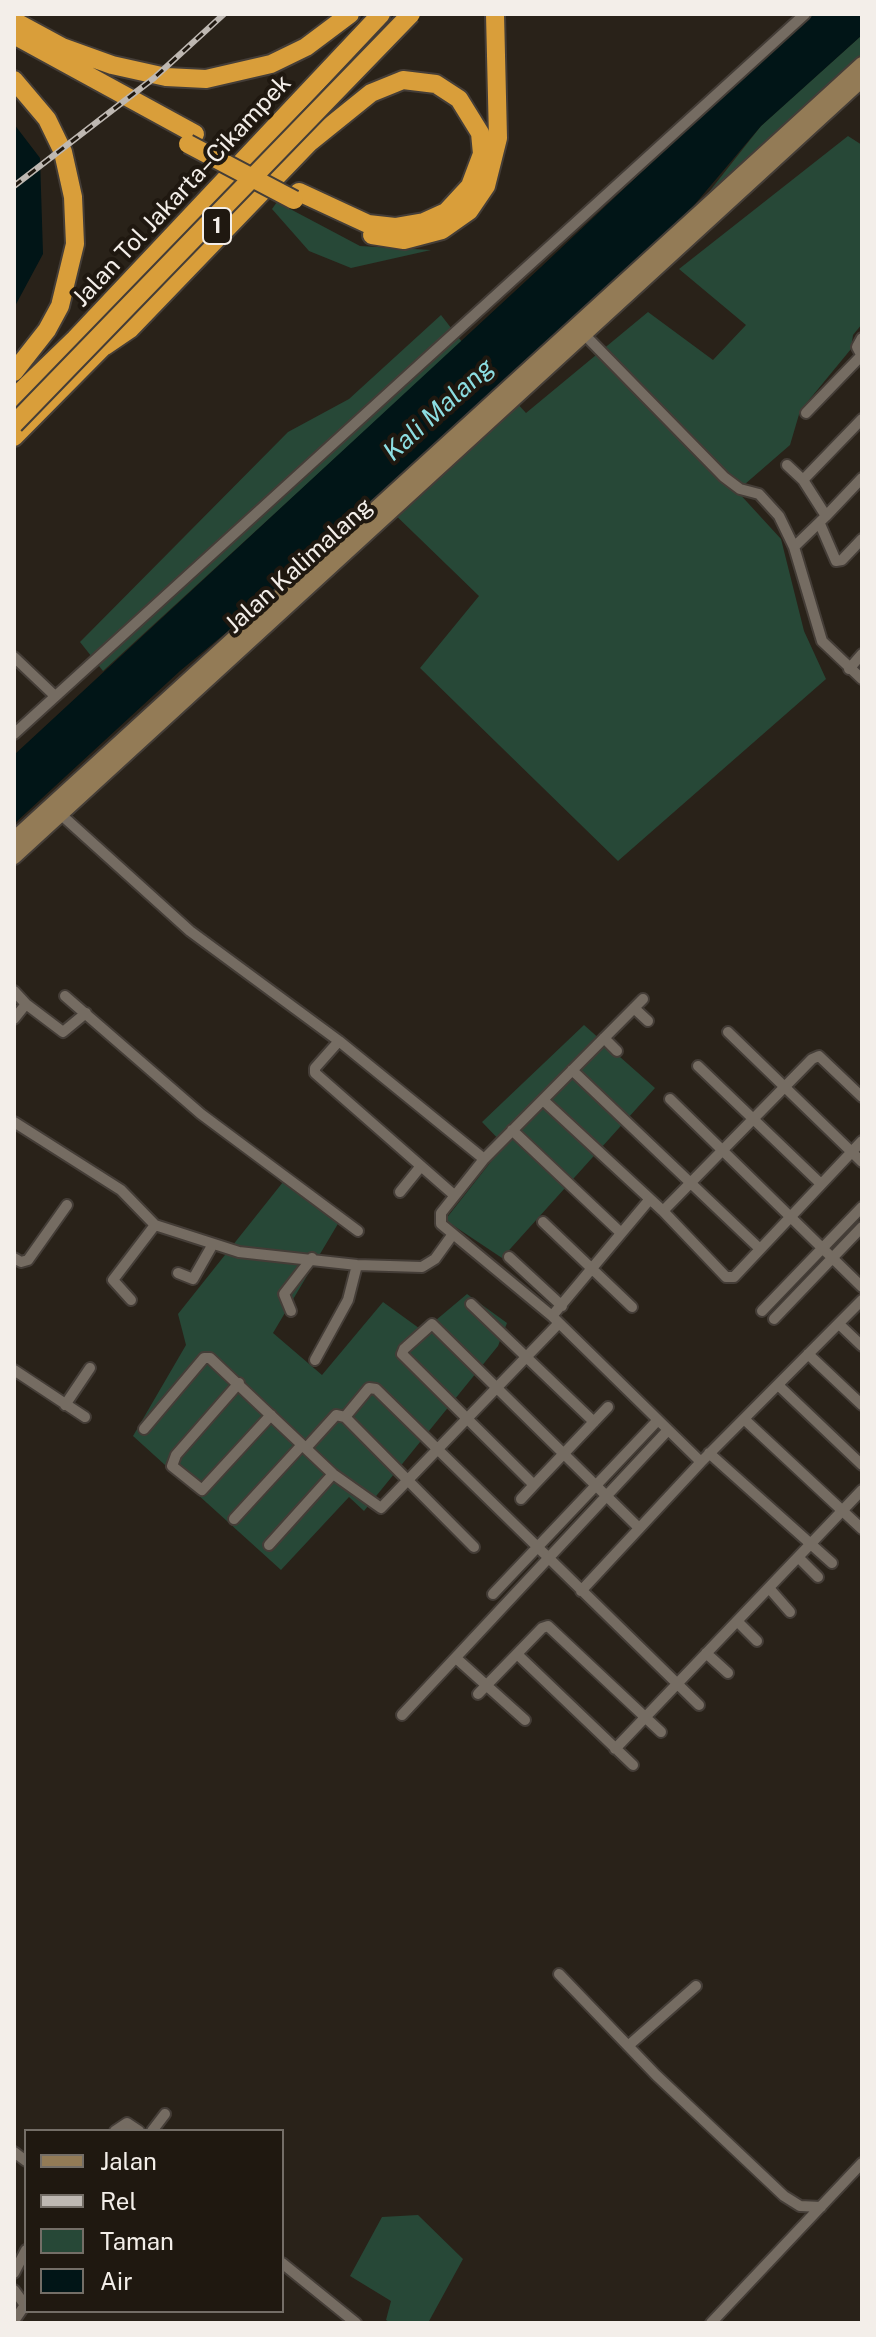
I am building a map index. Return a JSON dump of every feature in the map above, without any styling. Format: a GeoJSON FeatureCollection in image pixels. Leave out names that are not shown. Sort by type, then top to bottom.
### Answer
{"type":"FeatureCollection","features":[{"type":"Feature","properties":{"kind":"highway"},"geometry":{"type":"LineString","coordinates":[[14,21],[62,47],[112,65],[166,77],[206,79],[254,70],[279,61],[323,35],[350,14]]}},
{"type":"Feature","properties":{"kind":"highway","name":"Jalan Tol Jakarta–Cikampek"},"geometry":{"type":"LineString","coordinates":[[14,398],[75,339],[381,14]]}},
{"type":"Feature","properties":{"kind":"highway","name":"1"},"geometry":{"type":"LineString","coordinates":[[14,413],[89,341],[400,14]]}},
{"type":"Feature","properties":{"kind":"highway","name":"1"},"geometry":{"type":"LineString","coordinates":[[14,424],[411,14]]}},
{"type":"Feature","properties":{"kind":"highway","name":"Jalan Tol Jakarta–Cikampek"},"geometry":{"type":"LineString","coordinates":[[14,437],[105,346],[420,14]]}},
{"type":"Feature","properties":{"kind":"highway"},"geometry":{"type":"LineString","coordinates":[[14,46],[192,139],[353,229],[393,240],[434,233],[469,211],[486,186],[497,150],[495,14]]}},
{"type":"Feature","properties":{"kind":"highway"},"geometry":{"type":"LineString","coordinates":[[14,35],[192,139]]}},
{"type":"Feature","properties":{"kind":"highway"},"geometry":{"type":"LineString","coordinates":[[14,80],[40,109],[63,152],[73,197],[75,244],[60,306],[47,330],[14,372]]}},
{"type":"Feature","properties":{"kind":"highway"},"geometry":{"type":"LineString","coordinates":[[105,346],[130,329],[309,143],[371,93],[403,80],[436,84],[459,99],[480,133],[482,154],[470,186],[446,212],[424,222],[395,227],[368,224],[297,196]]}},
{"type":"Feature","properties":{"kind":"main road","name":"Jalan Kalimalang"},"geometry":{"type":"LineString","coordinates":[[14,857],[56,810],[580,330],[862,64]]}},
{"type":"Feature","properties":{"kind":"main road","name":"Jalan Kalimalang"},"geometry":{"type":"LineString","coordinates":[[580,330],[862,80]]}},
{"type":"Feature","properties":{"kind":"main road","name":"Jalan Kalimalang"},"geometry":{"type":"LineString","coordinates":[[14,839],[56,810]]}},
{"type":"Feature","properties":{"kind":"street"},"geometry":{"type":"LineString","coordinates":[[14,734],[518,279],[805,14]]}},
{"type":"Feature","properties":{"kind":"street"},"geometry":{"type":"LineString","coordinates":[[580,330],[724,477],[736,487],[759,494],[767,501],[779,516],[794,547],[822,641],[862,679]]}},
{"type":"Feature","properties":{"kind":"street"},"geometry":{"type":"LineString","coordinates":[[806,413],[862,355],[857,347],[862,338]]}},
{"type":"Feature","properties":{"kind":"street"},"geometry":{"type":"LineString","coordinates":[[803,480],[862,419]]}},
{"type":"Feature","properties":{"kind":"street"},"geometry":{"type":"LineString","coordinates":[[787,465],[803,480],[823,520],[836,561],[842,560],[862,539]]}},
{"type":"Feature","properties":{"kind":"street"},"geometry":{"type":"LineString","coordinates":[[794,547],[862,478]]}},
{"type":"Feature","properties":{"kind":"street"},"geometry":{"type":"LineString","coordinates":[[849,669],[862,654]]}},
{"type":"Feature","properties":{"kind":"street"},"geometry":{"type":"LineString","coordinates":[[14,657],[55,696]]}},
{"type":"Feature","properties":{"kind":"street"},"geometry":{"type":"LineString","coordinates":[[56,810],[190,931],[339,1041],[484,1159]]}},
{"type":"Feature","properties":{"kind":"street"},"geometry":{"type":"LineString","coordinates":[[14,991],[63,1032],[86,1013]]}},
{"type":"Feature","properties":{"kind":"street"},"geometry":{"type":"LineString","coordinates":[[65,996],[201,1114],[358,1231]]}},
{"type":"Feature","properties":{"kind":"street"},"geometry":{"type":"LineString","coordinates":[[643,999],[484,1159],[439,1219],[556,1320],[701,1462]]}},
{"type":"Feature","properties":{"kind":"street"},"geometry":{"type":"LineString","coordinates":[[14,1019],[26,1004]]}},
{"type":"Feature","properties":{"kind":"street"},"geometry":{"type":"LineString","coordinates":[[634,1008],[648,1021]]}},
{"type":"Feature","properties":{"kind":"street"},"geometry":{"type":"LineString","coordinates":[[728,1032],[862,1162]]}},
{"type":"Feature","properties":{"kind":"street"},"geometry":{"type":"LineString","coordinates":[[604,1038],[617,1051]]}},
{"type":"Feature","properties":{"kind":"street"},"geometry":{"type":"LineString","coordinates":[[339,1041],[315,1068],[315,1073],[454,1195]]}},
{"type":"Feature","properties":{"kind":"street"},"geometry":{"type":"LineString","coordinates":[[663,1211],[812,1059],[819,1056],[862,1097]]}},
{"type":"Feature","properties":{"kind":"street"},"geometry":{"type":"LineString","coordinates":[[698,1066],[821,1184]]}},
{"type":"Feature","properties":{"kind":"street"},"geometry":{"type":"LineString","coordinates":[[572,1070],[760,1249]]}},
{"type":"Feature","properties":{"kind":"street"},"geometry":{"type":"LineString","coordinates":[[670,1099],[862,1287]]}},
{"type":"Feature","properties":{"kind":"street"},"geometry":{"type":"LineString","coordinates":[[543,1100],[663,1211],[728,1278],[736,1276],[862,1141]]}},
{"type":"Feature","properties":{"kind":"street"},"geometry":{"type":"LineString","coordinates":[[14,1122],[121,1190],[155,1225],[239,1252],[357,1265],[422,1267],[435,1259],[453,1234]]}},
{"type":"Feature","properties":{"kind":"street"},"geometry":{"type":"LineString","coordinates":[[512,1130],[620,1232]]}},
{"type":"Feature","properties":{"kind":"street"},"geometry":{"type":"LineString","coordinates":[[400,1192],[421,1166]]}},
{"type":"Feature","properties":{"kind":"street"},"geometry":{"type":"LineString","coordinates":[[144,1429],[205,1358],[239,1383],[333,1474],[378,1509],[407,1483],[525,1358],[620,1232],[650,1199]]}},
{"type":"Feature","properties":{"kind":"street"},"geometry":{"type":"LineString","coordinates":[[14,1258],[19,1262],[28,1260],[67,1205]]}},
{"type":"Feature","properties":{"kind":"street"},"geometry":{"type":"LineString","coordinates":[[762,1311],[862,1207]]}},
{"type":"Feature","properties":{"kind":"street"},"geometry":{"type":"LineString","coordinates":[[543,1222],[632,1307]]}},
{"type":"Feature","properties":{"kind":"street"},"geometry":{"type":"LineString","coordinates":[[131,1300],[113,1280],[155,1225]]}},
{"type":"Feature","properties":{"kind":"street"},"geometry":{"type":"LineString","coordinates":[[774,1319],[862,1227]]}},
{"type":"Feature","properties":{"kind":"street"},"geometry":{"type":"LineString","coordinates":[[178,1273],[193,1279],[213,1244]]}},
{"type":"Feature","properties":{"kind":"street"},"geometry":{"type":"LineString","coordinates":[[509,1257],[562,1306]]}},
{"type":"Feature","properties":{"kind":"street"},"geometry":{"type":"LineString","coordinates":[[291,1311],[284,1294],[312,1258]]}},
{"type":"Feature","properties":{"kind":"street"},"geometry":{"type":"LineString","coordinates":[[315,1360],[348,1300],[357,1265]]}},
{"type":"Feature","properties":{"kind":"street"},"geometry":{"type":"LineString","coordinates":[[581,1591],[709,1453],[862,1300]]}},
{"type":"Feature","properties":{"kind":"street"},"geometry":{"type":"LineString","coordinates":[[471,1304],[594,1422]]}},
{"type":"Feature","properties":{"kind":"street"},"geometry":{"type":"LineString","coordinates":[[839,1324],[862,1346]]}},
{"type":"Feature","properties":{"kind":"street"},"geometry":{"type":"LineString","coordinates":[[534,1485],[402,1354],[434,1325],[639,1528]]}},
{"type":"Feature","properties":{"kind":"street"},"geometry":{"type":"LineString","coordinates":[[808,1354],[862,1405]]}},
{"type":"Feature","properties":{"kind":"street"},"geometry":{"type":"LineString","coordinates":[[65,1405],[90,1368]]}},
{"type":"Feature","properties":{"kind":"street"},"geometry":{"type":"LineString","coordinates":[[14,1370],[85,1417]]}},
{"type":"Feature","properties":{"kind":"street"},"geometry":{"type":"LineString","coordinates":[[239,1383],[176,1455],[172,1466],[202,1490],[271,1415]]}},
{"type":"Feature","properties":{"kind":"street"},"geometry":{"type":"LineString","coordinates":[[778,1385],[862,1465]]}},
{"type":"Feature","properties":{"kind":"street"},"geometry":{"type":"LineString","coordinates":[[345,1417],[369,1388],[374,1388],[699,1705]]}},
{"type":"Feature","properties":{"kind":"street"},"geometry":{"type":"LineString","coordinates":[[521,1499],[608,1407]]}},
{"type":"Feature","properties":{"kind":"street"},"geometry":{"type":"LineString","coordinates":[[234,1519],[336,1415],[345,1417],[407,1483],[474,1547]]}},
{"type":"Feature","properties":{"kind":"street"},"geometry":{"type":"LineString","coordinates":[[744,1419],[862,1529]]}},
{"type":"Feature","properties":{"kind":"street"},"geometry":{"type":"LineString","coordinates":[[493,1594],[657,1421]]}},
{"type":"Feature","properties":{"kind":"street"},"geometry":{"type":"LineString","coordinates":[[402,1715],[668,1430]]}},
{"type":"Feature","properties":{"kind":"street"},"geometry":{"type":"LineString","coordinates":[[709,1453],[832,1563]]}},
{"type":"Feature","properties":{"kind":"street"},"geometry":{"type":"LineString","coordinates":[[269,1545],[333,1474]]}},
{"type":"Feature","properties":{"kind":"street"},"geometry":{"type":"LineString","coordinates":[[615,1749],[862,1490]]}},
{"type":"Feature","properties":{"kind":"street"},"geometry":{"type":"LineString","coordinates":[[798,1557],[818,1577]]}},
{"type":"Feature","properties":{"kind":"street"},"geometry":{"type":"LineString","coordinates":[[769,1588],[790,1612]]}},
{"type":"Feature","properties":{"kind":"street"},"geometry":{"type":"LineString","coordinates":[[737,1621],[757,1641]]}},
{"type":"Feature","properties":{"kind":"street"},"geometry":{"type":"LineString","coordinates":[[478,1694],[545,1626],[554,1628],[661,1732]]}},
{"type":"Feature","properties":{"kind":"street"},"geometry":{"type":"LineString","coordinates":[[706,1653],[728,1673]]}},
{"type":"Feature","properties":{"kind":"street"},"geometry":{"type":"LineString","coordinates":[[517,1654],[633,1765]]}},
{"type":"Feature","properties":{"kind":"street"},"geometry":{"type":"LineString","coordinates":[[456,1658],[525,1720]]}},
{"type":"Feature","properties":{"kind":"street"},"geometry":{"type":"LineString","coordinates":[[559,1974],[628,2046],[792,2202],[821,2207]]}},
{"type":"Feature","properties":{"kind":"street"},"geometry":{"type":"LineString","coordinates":[[628,2046],[696,1986]]}},
{"type":"Feature","properties":{"kind":"street"},"geometry":{"type":"LineString","coordinates":[[154,2129],[165,2114]]}},
{"type":"Feature","properties":{"kind":"street"},"geometry":{"type":"LineString","coordinates":[[118,2129],[127,2123],[136,2129]]}},
{"type":"Feature","properties":{"kind":"street"},"geometry":{"type":"LineString","coordinates":[[711,2323],[862,2163]]}},
{"type":"Feature","properties":{"kind":"street"},"geometry":{"type":"LineString","coordinates":[[14,2273],[24,2254]]}},
{"type":"Feature","properties":{"kind":"street"},"geometry":{"type":"LineString","coordinates":[[284,2265],[356,2323]]}},
{"type":"Feature","properties":{"kind":"green space"},"geometry":{"type":"Polygon","coordinates":[[[862,35],[862,64],[642,260],[705,197],[761,126],[862,35]]]}},
{"type":"Feature","properties":{"kind":"green space"},"geometry":{"type":"Polygon","coordinates":[[[848,136],[862,145],[862,324],[853,335],[851,349],[800,411],[790,445],[737,491],[781,539],[804,631],[826,679],[618,861],[420,668],[479,596],[384,504],[505,390],[526,413],[648,312],[713,360],[746,325],[679,269],[848,136]]]}},
{"type":"Feature","properties":{"kind":"green space"},"geometry":{"type":"Polygon","coordinates":[[[277,202],[360,246],[431,250],[351,268],[309,251],[272,209],[277,202]]]}},
{"type":"Feature","properties":{"kind":"green space"},"geometry":{"type":"Polygon","coordinates":[[[441,315],[462,342],[103,671],[80,642],[288,432],[349,399],[441,315]]]}},
{"type":"Feature","properties":{"kind":"green space"},"geometry":{"type":"Polygon","coordinates":[[[584,1025],[655,1088],[502,1258],[445,1220],[504,1145],[482,1122],[584,1025]]]}},
{"type":"Feature","properties":{"kind":"green space"},"geometry":{"type":"Polygon","coordinates":[[[287,1177],[342,1217],[273,1333],[322,1375],[383,1302],[423,1331],[467,1294],[507,1323],[498,1346],[364,1511],[349,1497],[281,1570],[133,1436],[186,1345],[178,1314],[287,1177]]]}},
{"type":"Feature","properties":{"kind":"green space"},"geometry":{"type":"Polygon","coordinates":[[[418,2215],[463,2259],[428,2323],[391,2323],[386,2320],[391,2301],[350,2276],[382,2217],[418,2215]]]}},
{"type":"Feature","properties":{"kind":"water","name":"Kali Malang"},"geometry":{"type":"Polygon","coordinates":[[[809,14],[862,14],[862,35],[761,126],[668,236],[382,503],[180,671],[14,824],[14,755],[809,14]]]}},
{"type":"Feature","properties":{"kind":"water"},"geometry":{"type":"Polygon","coordinates":[[[14,124],[40,158],[43,254],[14,308],[14,124]]]}},
{"type":"Feature","properties":{"kind":"railway"},"geometry":{"type":"LineString","coordinates":[[14,186],[154,78],[224,14]]}}]}
